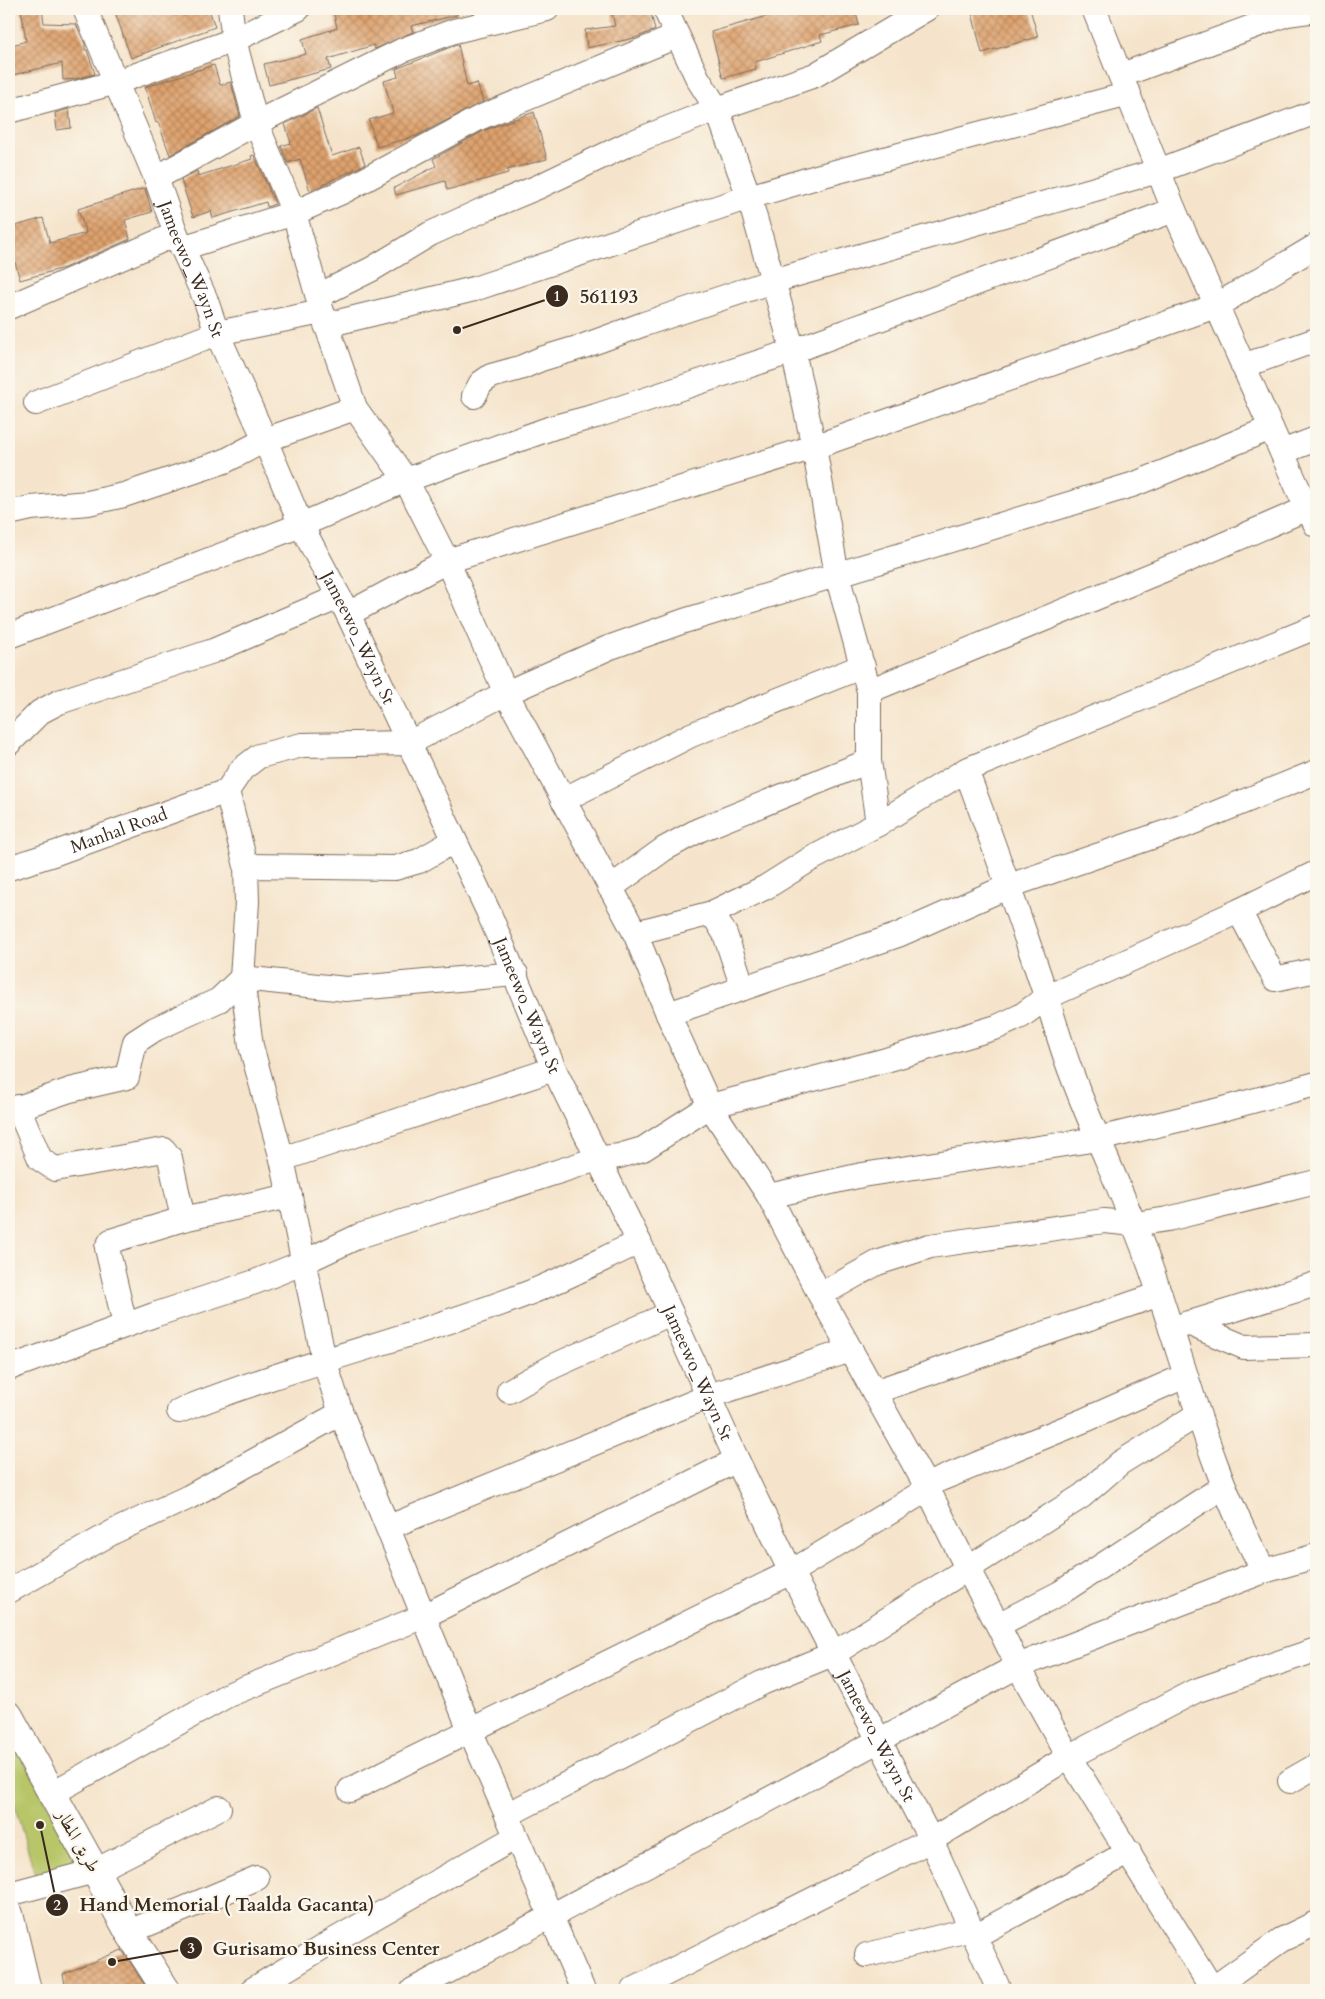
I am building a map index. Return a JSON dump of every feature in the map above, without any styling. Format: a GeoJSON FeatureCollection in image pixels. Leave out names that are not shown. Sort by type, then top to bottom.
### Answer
{"type":"FeatureCollection","features":[{"type":"Feature","properties":{"kind":"main road","name":"طريق المطار"},"geometry":{"type":"LineString","coordinates":[[9,1716],[129,1932],[166,1990]]}},
{"type":"Feature","properties":{"kind":"main road"},"geometry":{"type":"LineString","coordinates":[[9,1914],[27,1990]]}},
{"type":"Feature","properties":{"kind":"street","name":"Jameewo_Wayn St"},"geometry":{"type":"LineString","coordinates":[[85,9],[117,82],[179,241],[205,298],[217,333],[266,440],[301,525],[344,606],[409,743],[516,974],[554,1069],[639,1242],[737,1460],[791,1572],[878,1742],[931,1840],[999,1990]]}},
{"type":"Feature","properties":{"kind":"street"},"geometry":{"type":"LineString","coordinates":[[230,9],[234,40],[256,123],[294,213],[322,311],[355,408],[406,480],[447,561],[506,693],[635,933],[668,1014],[710,1106],[769,1196],[820,1295],[927,1487],[1018,1666],[1069,1757],[1213,1989],[1281,1940],[1316,1923]]}},
{"type":"Feature","properties":{"kind":"street"},"geometry":{"type":"LineString","coordinates":[[9,111],[117,82],[234,40],[298,9]]}},
{"type":"Feature","properties":{"kind":"street"},"geometry":{"type":"LineString","coordinates":[[156,178],[256,123],[403,50],[454,31],[546,9]]}},
{"type":"Feature","properties":{"kind":"street"},"geometry":{"type":"LineString","coordinates":[[665,9],[698,79],[717,109],[749,197],[793,351],[814,447],[837,575],[869,691],[869,762],[878,824]]}},
{"type":"Feature","properties":{"kind":"street"},"geometry":{"type":"LineString","coordinates":[[322,311],[372,269],[430,234],[538,187],[628,144],[717,109],[815,75],[926,9]]}},
{"type":"Feature","properties":{"kind":"street"},"geometry":{"type":"LineString","coordinates":[[869,691],[1183,562],[1310,504],[1282,452],[1174,210],[1094,9]]}},
{"type":"Feature","properties":{"kind":"street"},"geometry":{"type":"LineString","coordinates":[[36,403],[217,333],[322,311],[474,289],[749,197],[956,139],[1125,85],[1287,14],[1316,10]]}},
{"type":"Feature","properties":{"kind":"street"},"geometry":{"type":"LineString","coordinates":[[9,307],[179,241],[294,213],[344,191],[479,118],[677,36]]}},
{"type":"Feature","properties":{"kind":"street"},"geometry":{"type":"LineString","coordinates":[[474,396],[481,383],[491,376],[520,368],[541,359],[773,281],[1158,171],[1316,112]]}},
{"type":"Feature","properties":{"kind":"street"},"geometry":{"type":"LineString","coordinates":[[9,636],[301,525],[406,480],[554,427],[596,416],[793,351],[1174,210]]}},
{"type":"Feature","properties":{"kind":"street"},"geometry":{"type":"LineString","coordinates":[[9,743],[40,712],[59,702],[344,606],[447,561],[814,447],[1216,306],[1316,246]]}},
{"type":"Feature","properties":{"kind":"street"},"geometry":{"type":"LineString","coordinates":[[1243,366],[1316,340]]}},
{"type":"Feature","properties":{"kind":"street"},"geometry":{"type":"LineString","coordinates":[[9,513],[32,508],[88,503],[124,496],[225,461],[266,440],[355,408]]}},
{"type":"Feature","properties":{"kind":"street"},"geometry":{"type":"LineString","coordinates":[[583,1990],[470,1730],[342,1413],[324,1360],[302,1263],[282,1160],[251,1046],[242,978],[247,902],[246,866],[227,790],[242,769],[259,756],[302,745],[409,743],[506,693],[608,648],[684,621],[1135,484],[1271,428]]}},
{"type":"Feature","properties":{"kind":"street"},"geometry":{"type":"LineString","coordinates":[[1282,452],[1316,439]]}},
{"type":"Feature","properties":{"kind":"street"},"geometry":{"type":"LineString","coordinates":[[635,933],[712,913],[766,887],[809,860],[878,824],[966,770],[1316,627]]}},
{"type":"Feature","properties":{"kind":"street"},"geometry":{"type":"LineString","coordinates":[[563,800],[691,735],[863,666]]}},
{"type":"Feature","properties":{"kind":"street"},"geometry":{"type":"LineString","coordinates":[[610,888],[664,849],[699,830],[869,762]]}},
{"type":"Feature","properties":{"kind":"street"},"geometry":{"type":"LineString","coordinates":[[966,770],[1009,886],[1071,1074],[1136,1224],[1160,1294],[1180,1326],[1185,1376],[1197,1415],[1224,1486],[1249,1544],[1264,1571]]}},
{"type":"Feature","properties":{"kind":"street"},"geometry":{"type":"LineString","coordinates":[[668,1014],[898,935],[1009,886],[1184,826],[1316,772]]}},
{"type":"Feature","properties":{"kind":"street","name":"Manhal Road"},"geometry":{"type":"LineString","coordinates":[[9,868],[56,853],[227,790]]}},
{"type":"Feature","properties":{"kind":"street"},"geometry":{"type":"LineString","coordinates":[[246,866],[395,868],[419,861],[454,841]]}},
{"type":"Feature","properties":{"kind":"street"},"geometry":{"type":"LineString","coordinates":[[9,1368],[255,1282],[302,1263],[359,1236],[597,1158],[619,1156],[643,1149],[710,1106],[886,1060],[997,1027],[1020,1016],[1046,997],[1239,911],[1316,873]]}},
{"type":"Feature","properties":{"kind":"street"},"geometry":{"type":"LineString","coordinates":[[1239,911],[1274,979],[1316,970]]}},
{"type":"Feature","properties":{"kind":"street"},"geometry":{"type":"LineString","coordinates":[[712,913],[725,934],[743,988]]}},
{"type":"Feature","properties":{"kind":"street"},"geometry":{"type":"LineString","coordinates":[[183,1219],[170,1158],[164,1150],[55,1169],[40,1159],[13,1109],[70,1090],[127,1077],[135,1042],[155,1029],[219,1000],[242,978],[346,989],[516,974]]}},
{"type":"Feature","properties":{"kind":"street"},"geometry":{"type":"LineString","coordinates":[[282,1160],[554,1069]]}},
{"type":"Feature","properties":{"kind":"street"},"geometry":{"type":"LineString","coordinates":[[769,1196],[862,1175],[1098,1139],[1316,1084]]}},
{"type":"Feature","properties":{"kind":"street"},"geometry":{"type":"LineString","coordinates":[[820,1295],[877,1263],[930,1246],[1104,1221],[1136,1224],[1168,1219],[1316,1182]]}},
{"type":"Feature","properties":{"kind":"street"},"geometry":{"type":"LineString","coordinates":[[125,1326],[107,1248],[111,1241],[183,1219],[290,1196]]}},
{"type":"Feature","properties":{"kind":"street"},"geometry":{"type":"LineString","coordinates":[[179,1411],[234,1389],[523,1296],[639,1242]]}},
{"type":"Feature","properties":{"kind":"street"},"geometry":{"type":"LineString","coordinates":[[1180,1326],[1316,1284]]}},
{"type":"Feature","properties":{"kind":"street"},"geometry":{"type":"LineString","coordinates":[[874,1392],[1160,1294]]}},
{"type":"Feature","properties":{"kind":"street"},"geometry":{"type":"LineString","coordinates":[[509,1391],[554,1366],[671,1314]]}},
{"type":"Feature","properties":{"kind":"street"},"geometry":{"type":"LineString","coordinates":[[1180,1326],[1244,1347],[1316,1345]]}},
{"type":"Feature","properties":{"kind":"street"},"geometry":{"type":"LineString","coordinates":[[389,1527],[709,1396],[851,1350]]}},
{"type":"Feature","properties":{"kind":"street"},"geometry":{"type":"LineString","coordinates":[[350,1790],[791,1572],[927,1487],[1185,1376]]}},
{"type":"Feature","properties":{"kind":"street"},"geometry":{"type":"LineString","coordinates":[[9,1591],[115,1531],[189,1496],[342,1413]]}},
{"type":"Feature","properties":{"kind":"street"},"geometry":{"type":"LineString","coordinates":[[507,1815],[762,1683],[833,1654],[1082,1496],[1120,1463],[1197,1415]]}},
{"type":"Feature","properties":{"kind":"street"},"geometry":{"type":"LineString","coordinates":[[51,1794],[228,1695],[424,1616],[737,1460]]}},
{"type":"Feature","properties":{"kind":"street"},"geometry":{"type":"LineString","coordinates":[[998,1625],[1060,1593],[1224,1486]]}},
{"type":"Feature","properties":{"kind":"street"},"geometry":{"type":"LineString","coordinates":[[413,1990],[1018,1666],[1264,1571],[1316,1556]]}},
{"type":"Feature","properties":{"kind":"street"},"geometry":{"type":"LineString","coordinates":[[633,1990],[931,1840],[1069,1757],[1195,1691],[1316,1650]]}},
{"type":"Feature","properties":{"kind":"street"},"geometry":{"type":"LineString","coordinates":[[1290,1780],[1316,1766]]}},
{"type":"Feature","properties":{"kind":"street"},"geometry":{"type":"LineString","coordinates":[[9,1894],[95,1872],[219,1808]]}},
{"type":"Feature","properties":{"kind":"street"},"geometry":{"type":"LineString","coordinates":[[252,1990],[331,1942],[516,1837]]}},
{"type":"Feature","properties":{"kind":"street"},"geometry":{"type":"LineString","coordinates":[[867,1955],[974,1932],[1129,1852]]}},
{"type":"Feature","properties":{"kind":"street"},"geometry":{"type":"LineString","coordinates":[[129,1932],[257,1878]]}},
{"type":"Feature","properties":{"kind":"green space"},"geometry":{"type":"Polygon","coordinates":[[[9,1732],[79,1864],[36,1878],[9,1787],[9,1732]]]}},
{"type":"Feature","properties":{"kind":"building"},"geometry":{"type":"Polygon","coordinates":[[[21,9],[42,9],[44,23],[76,24],[95,74],[63,80],[62,63],[9,76],[9,46],[26,41],[21,9]]]}},
{"type":"Feature","properties":{"kind":"building"},"geometry":{"type":"Polygon","coordinates":[[[114,9],[209,9],[215,27],[131,58],[114,9]]]}},
{"type":"Feature","properties":{"kind":"building"},"geometry":{"type":"Polygon","coordinates":[[[333,9],[457,9],[457,15],[411,26],[413,32],[375,49],[374,45],[328,59],[331,69],[269,85],[264,64],[306,54],[302,39],[337,28],[333,9]]]}},
{"type":"Feature","properties":{"kind":"building"},"geometry":{"type":"Polygon","coordinates":[[[611,9],[650,9],[655,30],[635,38],[587,48],[585,30],[615,26],[611,9]]]}},
{"type":"Feature","properties":{"kind":"building"},"geometry":{"type":"Polygon","coordinates":[[[777,9],[855,9],[859,25],[820,35],[822,41],[755,62],[756,69],[723,78],[711,32],[778,13],[777,9]]]}},
{"type":"Feature","properties":{"kind":"building"},"geometry":{"type":"Polygon","coordinates":[[[971,9],[1030,9],[1038,37],[982,53],[971,9]]]}},
{"type":"Feature","properties":{"kind":"building"},"geometry":{"type":"Polygon","coordinates":[[[458,44],[467,86],[477,83],[483,102],[416,136],[377,147],[369,120],[393,113],[384,81],[398,77],[396,69],[458,44]]]}},
{"type":"Feature","properties":{"kind":"building"},"geometry":{"type":"Polygon","coordinates":[[[214,65],[220,85],[231,82],[240,116],[170,155],[158,122],[156,123],[145,87],[214,65]]]}},
{"type":"Feature","properties":{"kind":"building"},"geometry":{"type":"Polygon","coordinates":[[[317,108],[332,156],[359,147],[365,164],[310,191],[300,159],[288,163],[281,146],[291,143],[285,124],[317,108]]]}},
{"type":"Feature","properties":{"kind":"building"},"geometry":{"type":"Polygon","coordinates":[[[69,109],[71,128],[57,130],[55,113],[69,109]]]}},
{"type":"Feature","properties":{"kind":"building"},"geometry":{"type":"Polygon","coordinates":[[[534,112],[547,159],[507,170],[508,173],[447,190],[445,181],[396,195],[394,188],[436,166],[433,159],[485,130],[534,112]]]}},
{"type":"Feature","properties":{"kind":"building"},"geometry":{"type":"Polygon","coordinates":[[[254,155],[275,204],[267,207],[266,202],[213,218],[211,211],[193,217],[181,180],[197,171],[198,176],[252,159],[251,156],[254,155]]]}},
{"type":"Feature","properties":{"kind":"building"},"geometry":{"type":"Polygon","coordinates":[[[145,188],[152,212],[125,220],[130,239],[64,268],[20,280],[9,241],[9,228],[43,218],[50,243],[86,233],[78,209],[145,188]]]}},
{"type":"Feature","properties":{"kind":"building"},"geometry":{"type":"Polygon","coordinates":[[[122,1950],[148,1990],[66,1990],[63,1974],[122,1950]]]}},
{"type":"Feature","properties":{"kind":"place","name":"561193"},"geometry":{"type":"Point","coordinates":[457,330]}},
{"type":"Feature","properties":{"kind":"place","name":"Hand Memorial ( Taalda Gacanta)"},"geometry":{"type":"Point","coordinates":[40,1825]}},
{"type":"Feature","properties":{"kind":"place","name":"Gurisamo Business Center"},"geometry":{"type":"Point","coordinates":[112,1962]}}]}
